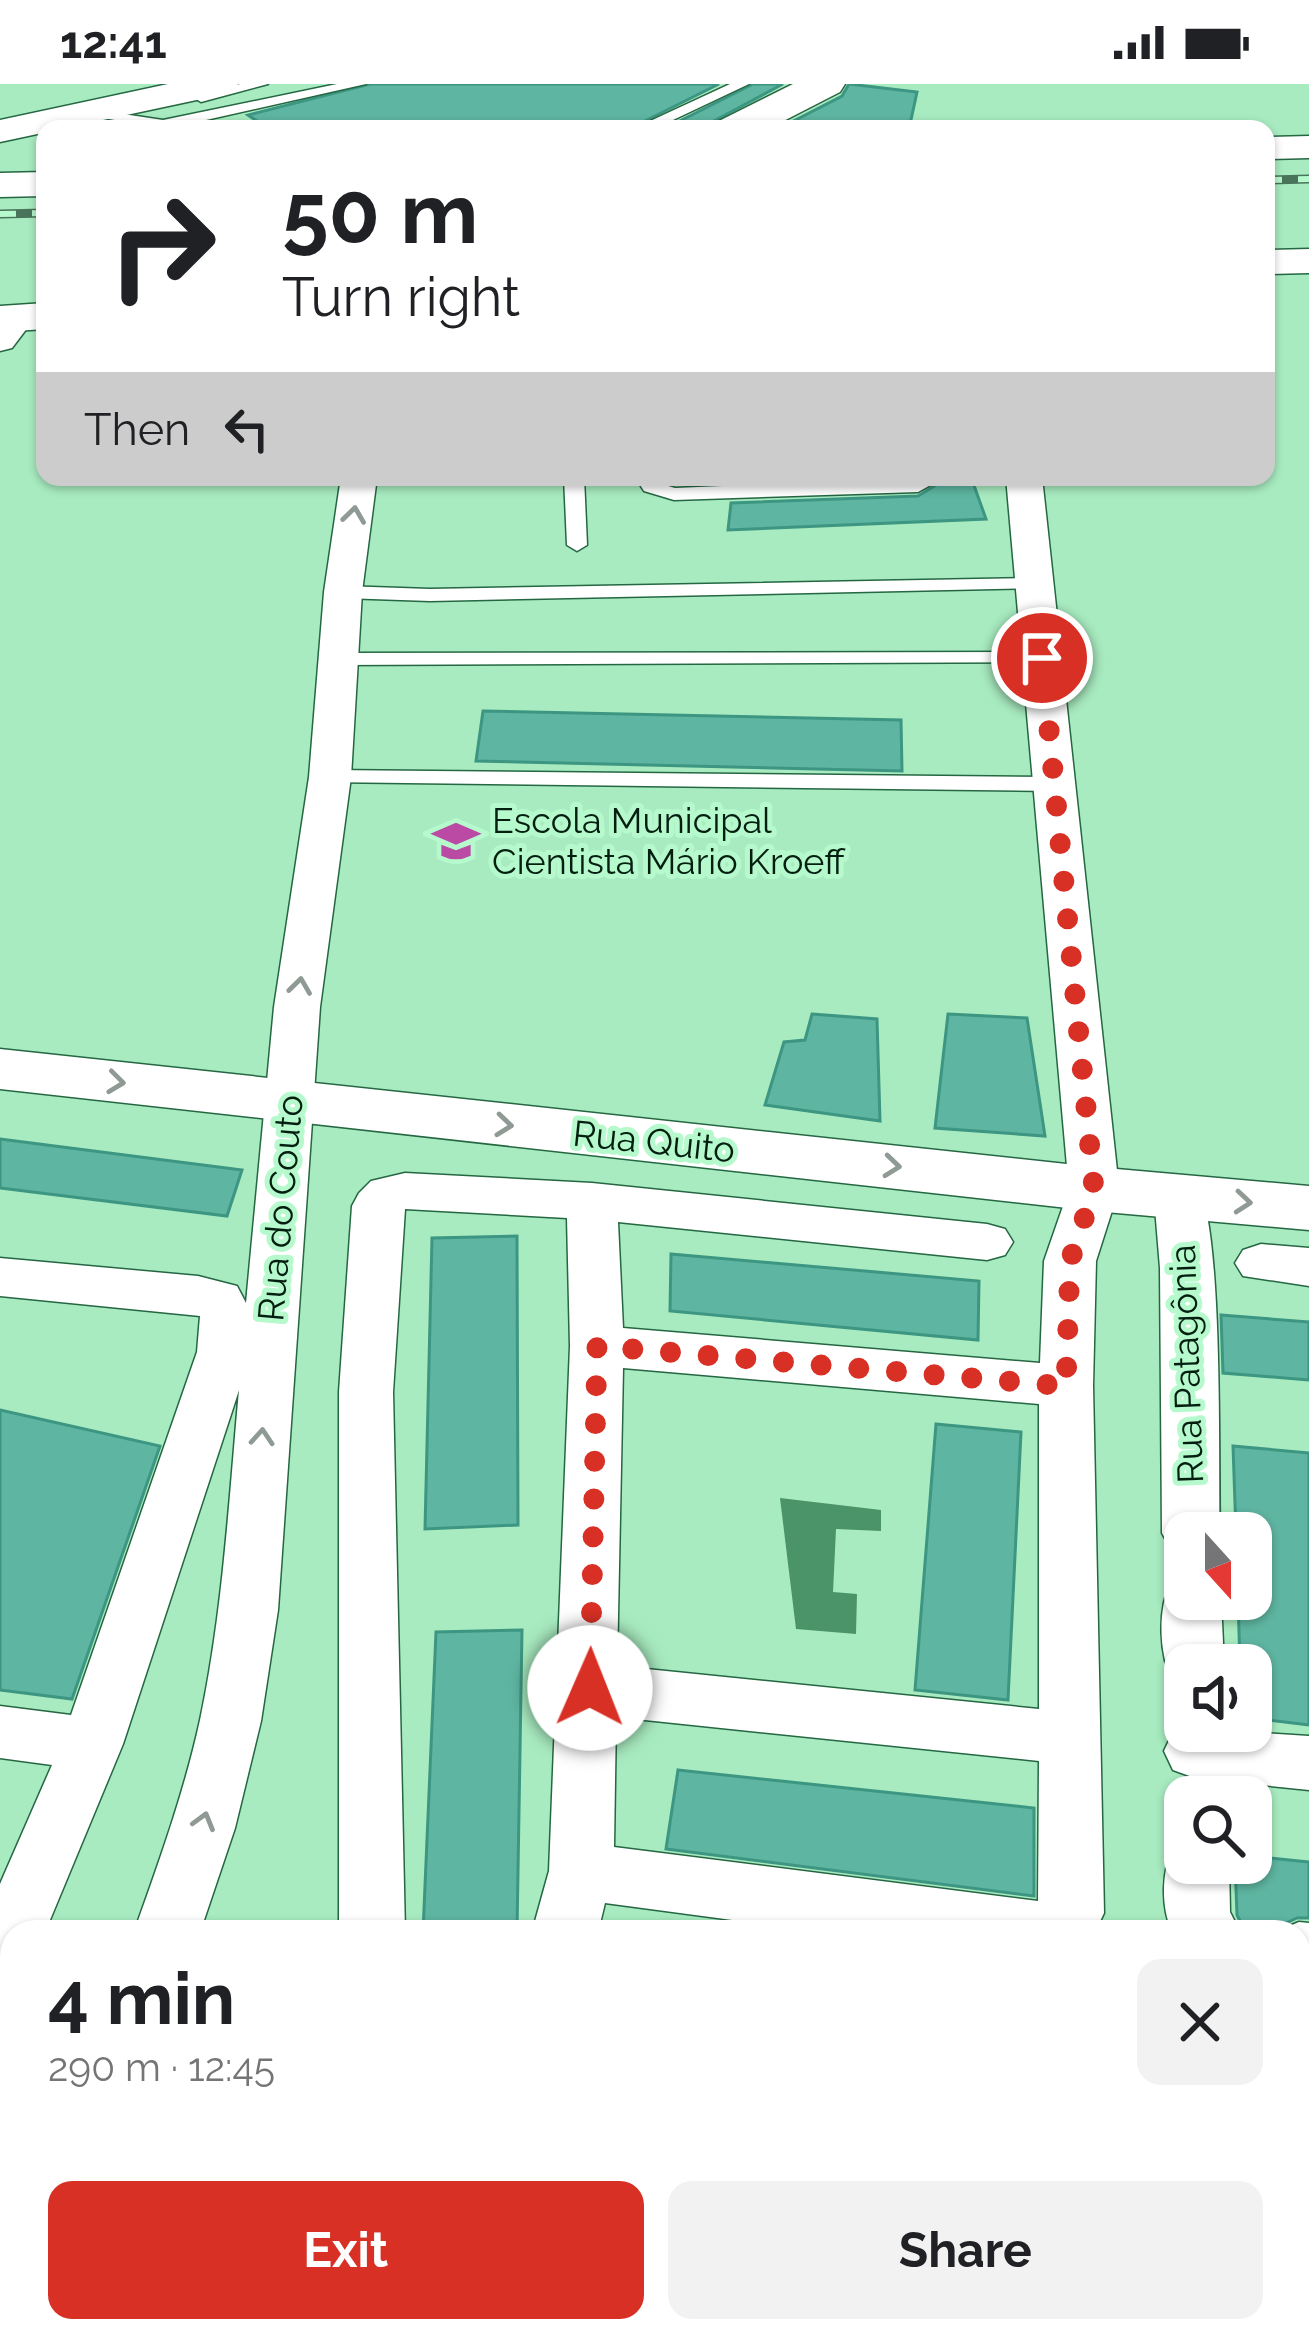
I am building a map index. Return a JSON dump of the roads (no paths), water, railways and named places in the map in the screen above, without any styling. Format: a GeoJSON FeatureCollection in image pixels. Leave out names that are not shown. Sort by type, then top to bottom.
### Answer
{"type":"FeatureCollection","features":[{"type":"Feature","properties":{"kind":"main road"},"geometry":{"type":"LineString","coordinates":[[757,120],[827,84]]}},
{"type":"Feature","properties":{"kind":"main road"},"geometry":{"type":"LineString","coordinates":[[69,120],[229,97]]}},
{"type":"Feature","properties":{"kind":"main road"},"geometry":{"type":"LineString","coordinates":[[0,135],[36,127]]}},
{"type":"Feature","properties":{"kind":"main road"},"geometry":{"type":"LineString","coordinates":[[1275,148],[1309,147]]}},
{"type":"Feature","properties":{"kind":"main road"},"geometry":{"type":"LineString","coordinates":[[0,185],[36,184]]}},
{"type":"Feature","properties":{"kind":"main road"},"geometry":{"type":"LineString","coordinates":[[1275,262],[1309,261]]}},
{"type":"Feature","properties":{"kind":"street","name":"Rua do Couto"},"geometry":{"type":"LineString","coordinates":[[170,1920],[203,1828],[230,1721],[248,1610],[288,1102],[330,777],[343,592],[358,486]]}},
{"type":"Feature","properties":{"kind":"street"},"geometry":{"type":"LineString","coordinates":[[1025,486],[1094,1189],[1070,1261],[1068,1920]]}},
{"type":"Feature","properties":{"kind":"street","name":"Rua Quito"},"geometry":{"type":"LineString","coordinates":[[0,1069],[1094,1189],[1309,1208]]}},
{"type":"Feature","properties":{"kind":"street"},"geometry":{"type":"LineString","coordinates":[[372,1920],[366,1392],[377,1206],[389,1194],[405,1191],[592,1201],[987,1242]]}},
{"type":"Feature","properties":{"kind":"street","name":"Rua Patagônia"},"geometry":{"type":"LineString","coordinates":[[1179,1196],[1186,1268],[1191,1512]]}},
{"type":"Feature","properties":{"kind":"street"},"geometry":{"type":"LineString","coordinates":[[592,1201],[597,1346],[590,1688],[573,1902],[864,1905],[965,1920]]}},
{"type":"Feature","properties":{"kind":"street"},"geometry":{"type":"LineString","coordinates":[[0,1277],[198,1295],[218,1300],[227,1316],[224,1352],[92,1744],[17,1920]]}},
{"type":"Feature","properties":{"kind":"street"},"geometry":{"type":"LineString","coordinates":[[597,1346],[1066,1386]]}},
{"type":"Feature","properties":{"kind":"street"},"geometry":{"type":"LineString","coordinates":[[590,1688],[1068,1738]]}},
{"type":"Feature","properties":{"kind":"street"},"geometry":{"type":"LineString","coordinates":[[0,1732],[92,1744]]}},
{"type":"Feature","properties":{"kind":"street"},"geometry":{"type":"LineString","coordinates":[[1196,1760],[1309,1763]]}},
{"type":"Feature","properties":{"kind":"street"},"geometry":{"type":"LineString","coordinates":[[1198,1884],[1200,1920]]}},
{"type":"Feature","properties":{"kind":"lane"},"geometry":{"type":"LineString","coordinates":[[76,120],[261,84]]}},
{"type":"Feature","properties":{"kind":"lane"},"geometry":{"type":"LineString","coordinates":[[188,120],[229,97],[359,84]]}},
{"type":"Feature","properties":{"kind":"lane"},"geometry":{"type":"LineString","coordinates":[[661,120],[742,84]]}},
{"type":"Feature","properties":{"kind":"lane"},"geometry":{"type":"LineString","coordinates":[[730,120],[805,84]]}},
{"type":"Feature","properties":{"kind":"lane"},"geometry":{"type":"LineString","coordinates":[[229,97],[249,120]]}},
{"type":"Feature","properties":{"kind":"lane"},"geometry":{"type":"LineString","coordinates":[[92,115],[131,120]]}},
{"type":"Feature","properties":{"kind":"lane"},"geometry":{"type":"LineString","coordinates":[[0,135],[36,130]]}},
{"type":"Feature","properties":{"kind":"lane"},"geometry":{"type":"LineString","coordinates":[[574,486],[577,545]]}},
{"type":"Feature","properties":{"kind":"lane"},"geometry":{"type":"LineString","coordinates":[[650,486],[674,494],[919,486]]}},
{"type":"Feature","properties":{"kind":"lane"},"geometry":{"type":"LineString","coordinates":[[343,592],[430,595],[1035,584]]}},
{"type":"Feature","properties":{"kind":"lane"},"geometry":{"type":"LineString","coordinates":[[338,659],[1042,658]]}},
{"type":"Feature","properties":{"kind":"lane"},"geometry":{"type":"LineString","coordinates":[[330,777],[1054,784]]}},
{"type":"Feature","properties":{"kind":"railway"},"geometry":{"type":"LineString","coordinates":[[1275,180],[1309,179]]}},
{"type":"Feature","properties":{"kind":"railway"},"geometry":{"type":"LineString","coordinates":[[0,214],[36,213]]}},
{"type":"Feature","properties":{"kind":"place","name":"Escola Municipal Cientista Mário Kroeff"},"geometry":{"type":"Point","coordinates":[456,841]}}]}
